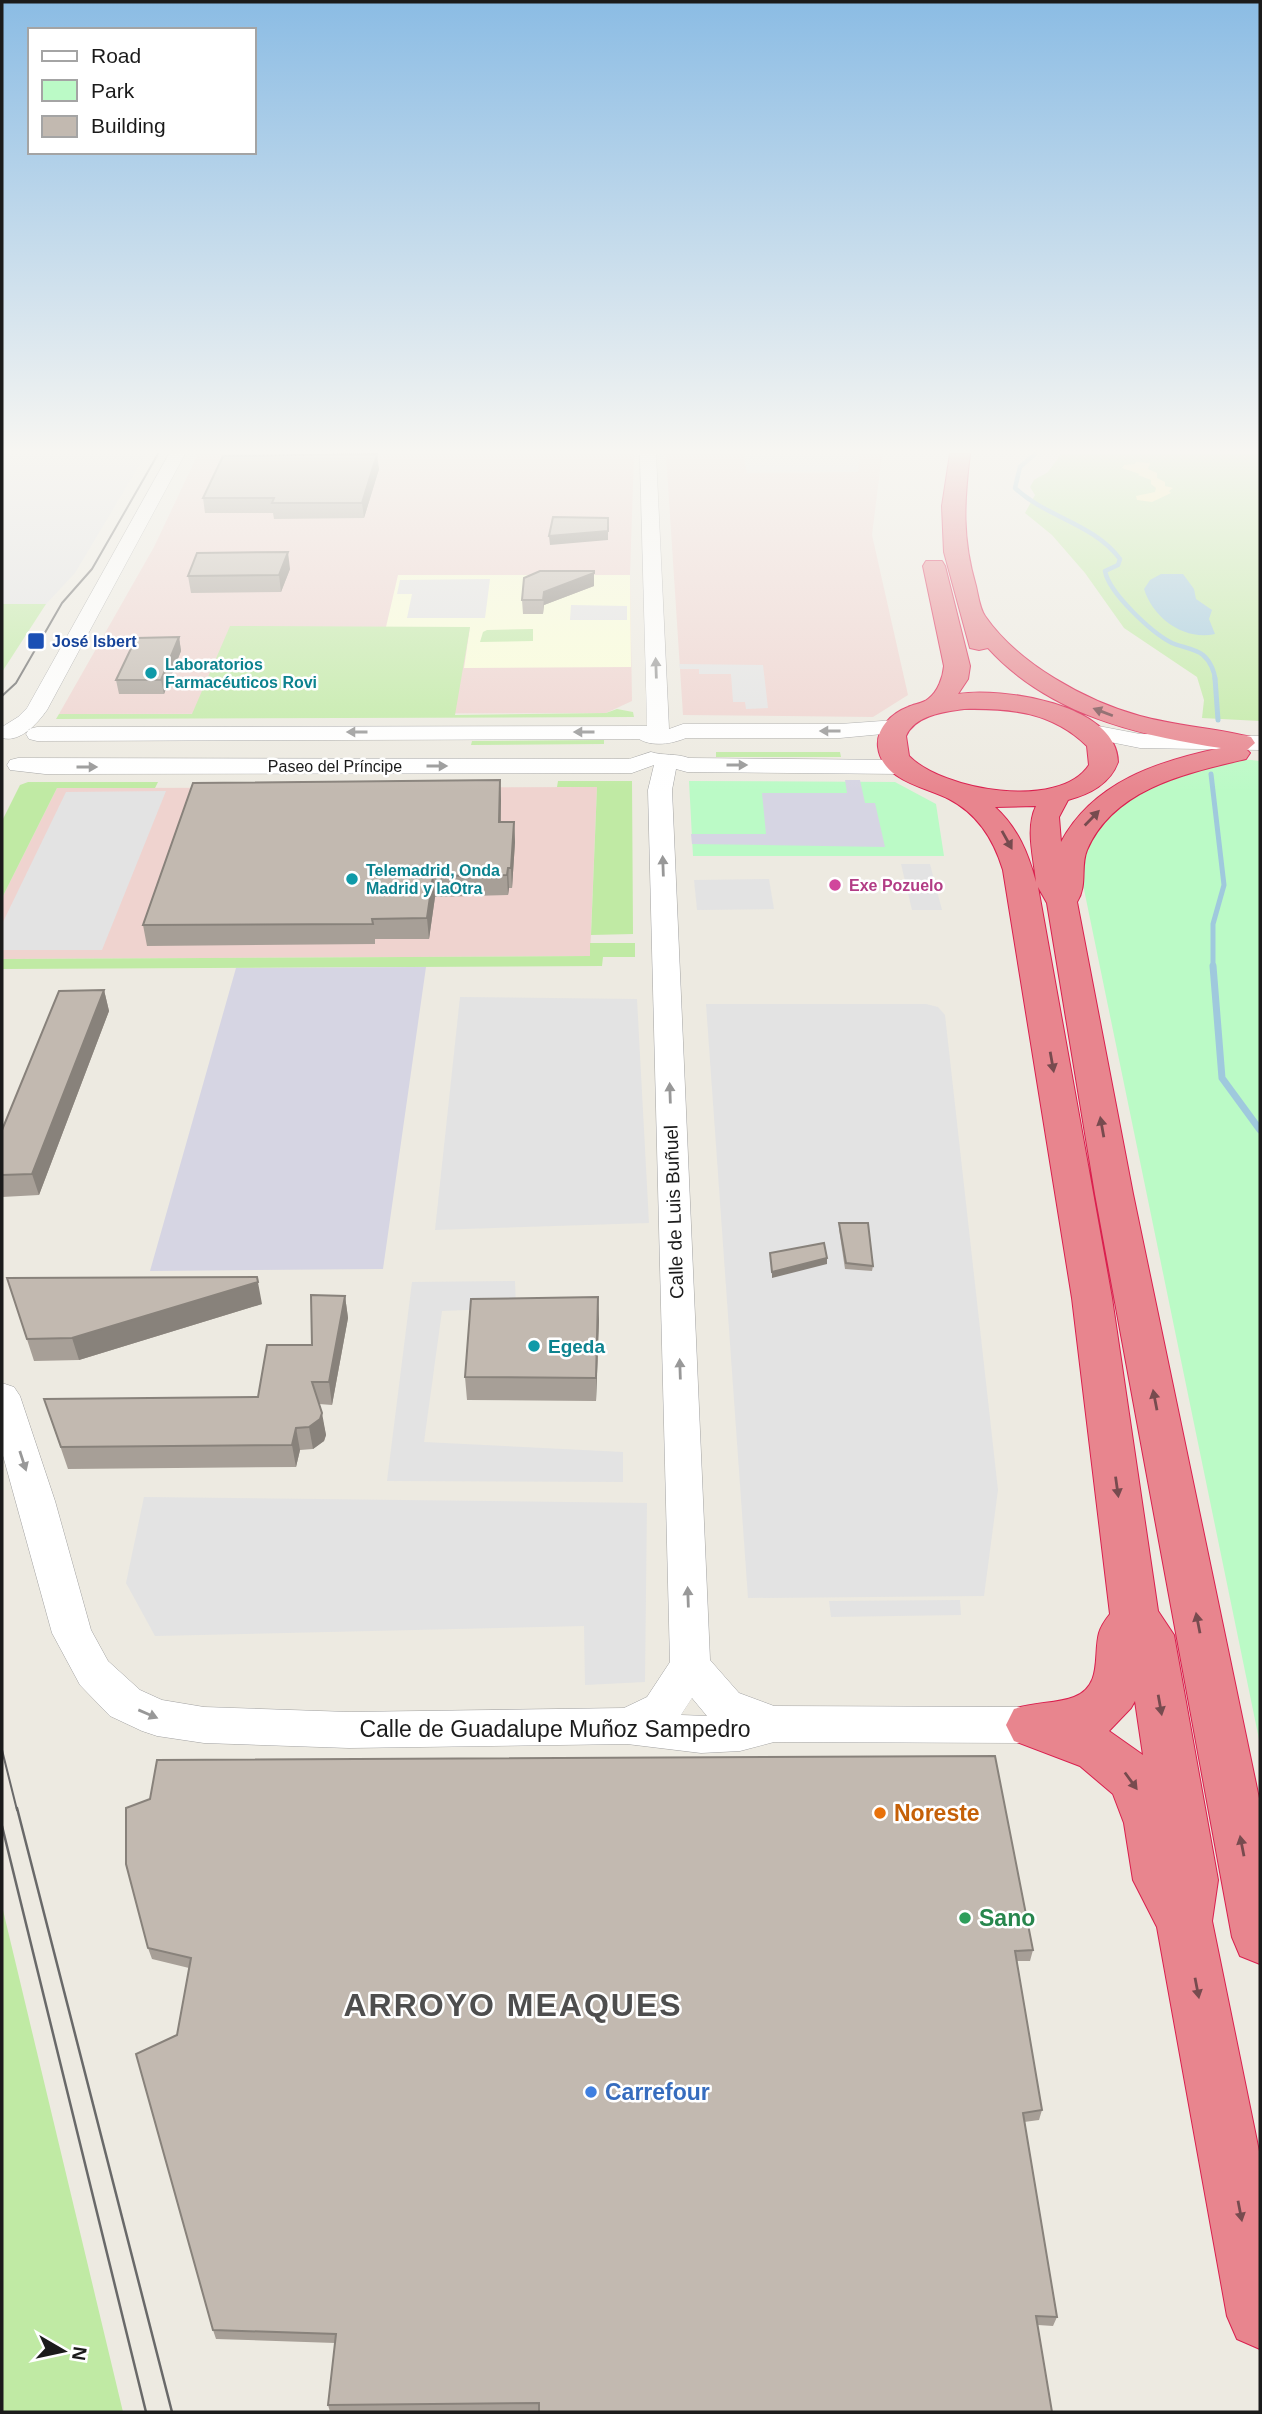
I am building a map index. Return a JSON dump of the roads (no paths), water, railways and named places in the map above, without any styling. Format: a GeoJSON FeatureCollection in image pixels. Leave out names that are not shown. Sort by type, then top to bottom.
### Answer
{"type":"FeatureCollection","features":[{"type":"Feature","properties":{"kind":"highway"},"geometry":{"type":"LineString","coordinates":[[934,567],[936,586],[957,666],[955,679],[937,706]]}},
{"type":"Feature","properties":{"kind":"highway"},"geometry":{"type":"LineString","coordinates":[[959,567],[964,591],[975,620],[976,636],[988,661],[1021,692],[1050,711],[1088,730],[1102,747],[1103,764],[1095,777],[1079,787],[1056,794],[1014,799],[959,793],[937,786],[904,767],[893,753],[890,740],[896,727],[913,715],[937,706],[993,701],[1050,711]]}},
{"type":"Feature","properties":{"kind":"highway"},"geometry":{"type":"LineString","coordinates":[[975,620],[1007,657],[1022,669],[1084,705],[1125,721],[1174,734],[1249,748]]}},
{"type":"Feature","properties":{"kind":"highway"},"geometry":{"type":"LineString","coordinates":[[1062,903],[1070,886],[1070,855],[1083,828],[1104,806],[1159,774],[1185,763],[1249,748]]}},
{"type":"Feature","properties":{"kind":"highway"},"geometry":{"type":"LineString","coordinates":[[959,793],[994,820],[1011,843],[1023,889],[1092,1298],[1135,1618],[1149,1634],[1190,1880],[1184,1921]]}},
{"type":"Feature","properties":{"kind":"highway"},"geometry":{"type":"LineString","coordinates":[[1056,794],[1045,817],[1052,885],[1062,903],[1114,1194],[1260,1937]]}},
{"type":"Feature","properties":{"kind":"highway"},"geometry":{"type":"LineString","coordinates":[[1032,1725],[1089,1717],[1113,1693],[1123,1661],[1123,1633],[1135,1618]]}},
{"type":"Feature","properties":{"kind":"highway"},"geometry":{"type":"LineString","coordinates":[[1032,1725],[1098,1750],[1133,1779],[1151,1823],[1161,1880],[1184,1921],[1260,2316]]}},
{"type":"Feature","properties":{"kind":"street"},"geometry":{"type":"LineString","coordinates":[[5,734],[26,722],[36,710],[115,567]]}},
{"type":"Feature","properties":{"kind":"street","name":"Calle de Luis Buñuel"},"geometry":{"type":"LineString","coordinates":[[653,567],[690,1665]]}},
{"type":"Feature","properties":{"kind":"street","name":"Paseo del Príncipe"},"geometry":{"type":"LineString","coordinates":[[10,766],[632,766],[683,732],[841,731],[896,727]]}},
{"type":"Feature","properties":{"kind":"street"},"geometry":{"type":"LineString","coordinates":[[1088,730],[1140,741],[1249,748]]}},
{"type":"Feature","properties":{"kind":"street","name":"Paseo del Príncipe"},"geometry":{"type":"LineString","coordinates":[[5,734],[643,732],[687,765],[904,767]]}},
{"type":"Feature","properties":{"kind":"street"},"geometry":{"type":"LineString","coordinates":[[10,766],[46,753],[50,746],[47,739],[37,734]]}},
{"type":"Feature","properties":{"kind":"street"},"geometry":{"type":"LineString","coordinates":[[1103,764],[1150,753],[1249,748]]}},
{"type":"Feature","properties":{"kind":"street","name":"Calle de Guadalupe Muñoz Sampedro"},"geometry":{"type":"LineString","coordinates":[[2,1396],[36,1501],[72,1633],[94,1673],[125,1703],[157,1718],[204,1725],[349,1730],[627,1726],[660,1733],[753,1732],[774,1724],[1032,1725]]}},
{"type":"Feature","properties":{"kind":"street"},"geometry":{"type":"LineString","coordinates":[[627,1726],[662,1710],[690,1665],[724,1706],[774,1724]]}},
{"type":"Feature","properties":{"kind":"water"},"geometry":{"type":"Polygon","coordinates":[[[1161,574],[1183,574],[1194,589],[1196,599],[1212,610],[1209,619],[1215,634],[1192,634],[1162,618],[1148,600],[1144,589],[1150,580],[1161,574]]]}},
{"type":"Feature","properties":{"kind":"waterway"},"geometry":{"type":"LineString","coordinates":[[1114,567],[1105,571],[1123,601],[1143,622],[1164,638],[1203,655],[1212,667],[1215,680]]}},
{"type":"Feature","properties":{"kind":"waterway"},"geometry":{"type":"LineString","coordinates":[[1215,678],[1218,720]]}},
{"type":"Feature","properties":{"kind":"waterway"},"geometry":{"type":"LineString","coordinates":[[1211,774],[1224,885],[1213,924],[1213,966]]}},
{"type":"Feature","properties":{"kind":"waterway"},"geometry":{"type":"LineString","coordinates":[[1213,966],[1222,1078],[1260,1130]]}},
{"type":"Feature","properties":{"kind":"tram line"},"geometry":{"type":"LineString","coordinates":[[2,696],[16,683],[62,603],[93,567]]}},
{"type":"Feature","properties":{"kind":"tram line"},"geometry":{"type":"LineString","coordinates":[[2,1750],[17,1810]]}},
{"type":"Feature","properties":{"kind":"tram line"},"geometry":{"type":"LineString","coordinates":[[17,1808],[172,2412]]}},
{"type":"Feature","properties":{"kind":"tram line"},"geometry":{"type":"LineString","coordinates":[[2,1826],[146,2412]]}},
{"type":"Feature","properties":{"kind":"place","name":"José Isbert"},"geometry":{"type":"Point","coordinates":[36,641]}},
{"type":"Feature","properties":{"kind":"place","name":"Laboratorios Farmacéuticos Rovi"},"geometry":{"type":"Point","coordinates":[151,673]}},
{"type":"Feature","properties":{"kind":"place","name":"Telemadrid, Onda Madrid y laOtra"},"geometry":{"type":"Point","coordinates":[352,879]}},
{"type":"Feature","properties":{"kind":"place","name":"Exe Pozuelo"},"geometry":{"type":"Point","coordinates":[835,885]}},
{"type":"Feature","properties":{"kind":"place","name":"Egeda"},"geometry":{"type":"Point","coordinates":[534,1346]}},
{"type":"Feature","properties":{"kind":"place","name":"Noreste"},"geometry":{"type":"Point","coordinates":[880,1813]}},
{"type":"Feature","properties":{"kind":"place","name":"Sano"},"geometry":{"type":"Point","coordinates":[965,1918]}},
{"type":"Feature","properties":{"kind":"place","name":"Carrefour"},"geometry":{"type":"Point","coordinates":[591,2092]}},
{"type":"Feature","properties":{"kind":"district","name":"ARROYO MEAQUES"},"geometry":{"type":"Point","coordinates":[513,2005]}}]}
